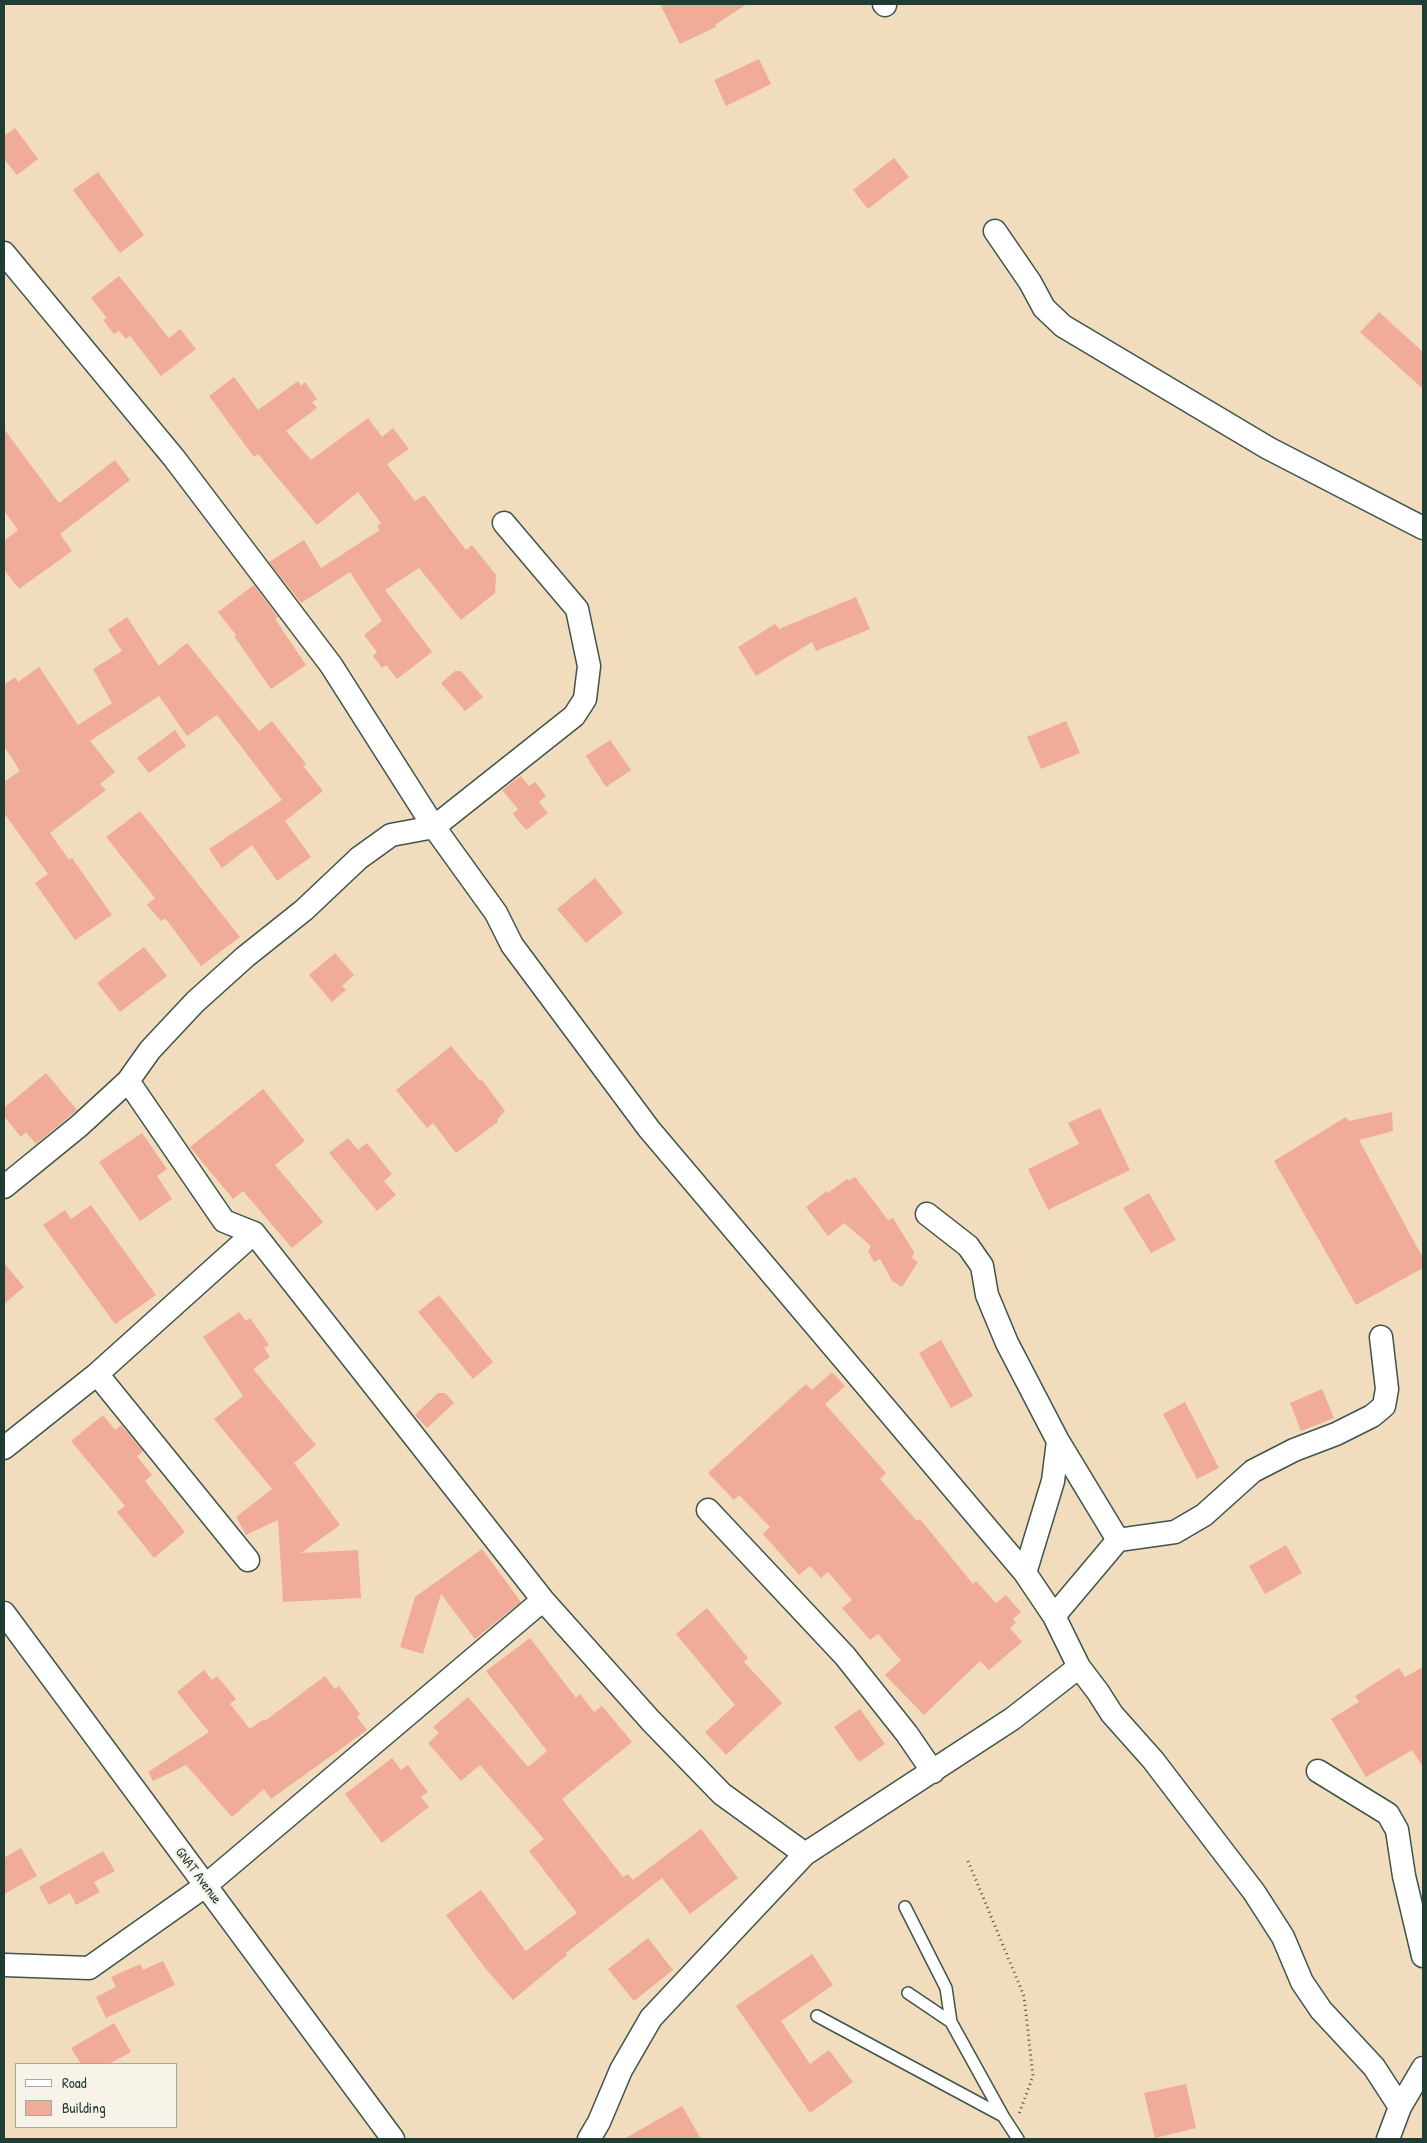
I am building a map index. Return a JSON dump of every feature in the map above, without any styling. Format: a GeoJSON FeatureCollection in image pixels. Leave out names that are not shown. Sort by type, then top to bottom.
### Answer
{"type":"FeatureCollection","features":[{"type":"Feature","properties":{"kind":"street"},"geometry":{"type":"LineString","coordinates":[[995,232],[1030,282],[1044,308],[1063,326],[1268,448],[1423,528]]}},
{"type":"Feature","properties":{"kind":"street"},"geometry":{"type":"LineString","coordinates":[[4,253],[174,458],[331,665],[434,827],[496,913],[512,945],[648,1129],[1025,1573],[1054,1616],[1079,1667],[1112,1714],[1153,1760],[1254,1892],[1283,1937],[1302,1982],[1321,2010],[1374,2067],[1400,2107]]}},
{"type":"Feature","properties":{"kind":"street"},"geometry":{"type":"LineString","coordinates":[[4,1187],[79,1126],[128,1081],[150,1050],[195,1002],[245,957],[304,910],[360,858],[391,835],[434,827],[574,716],[585,699],[589,666],[577,609],[504,523]]}},
{"type":"Feature","properties":{"kind":"street"},"geometry":{"type":"LineString","coordinates":[[128,1081],[224,1221],[254,1233],[542,1600],[651,1721],[722,1794],[805,1854]]}},
{"type":"Feature","properties":{"kind":"street"},"geometry":{"type":"LineString","coordinates":[[928,1214],[968,1246],[982,1266],[987,1295],[1007,1344],[1058,1441],[1118,1540]]}},
{"type":"Feature","properties":{"kind":"street"},"geometry":{"type":"LineString","coordinates":[[4,1448],[97,1374],[254,1233]]}},
{"type":"Feature","properties":{"kind":"street"},"geometry":{"type":"LineString","coordinates":[[1054,1616],[1118,1540],[1147,1538],[1174,1532],[1204,1515],[1253,1470],[1294,1450],[1336,1434],[1372,1416],[1384,1406],[1387,1389],[1382,1337]]}},
{"type":"Feature","properties":{"kind":"street"},"geometry":{"type":"LineString","coordinates":[[97,1374],[248,1560]]}},
{"type":"Feature","properties":{"kind":"street"},"geometry":{"type":"LineString","coordinates":[[1025,1573],[1053,1481],[1058,1441]]}},
{"type":"Feature","properties":{"kind":"street"},"geometry":{"type":"LineString","coordinates":[[708,1510],[845,1656],[907,1734],[932,1772]]}},
{"type":"Feature","properties":{"kind":"street"},"geometry":{"type":"LineString","coordinates":[[5,1965],[88,1968],[205,1886],[542,1600]]}},
{"type":"Feature","properties":{"kind":"street","name":"GNAT Avenue"},"geometry":{"type":"LineString","coordinates":[[4,1613],[393,2139]]}},
{"type":"Feature","properties":{"kind":"street"},"geometry":{"type":"LineString","coordinates":[[589,2139],[599,2122],[621,2070],[651,2018],[805,1854],[1012,1719],[1079,1667]]}},
{"type":"Feature","properties":{"kind":"street"},"geometry":{"type":"LineString","coordinates":[[1318,1771],[1388,1814],[1397,1830],[1404,1876],[1423,1956]]}},
{"type":"Feature","properties":{"kind":"street"},"geometry":{"type":"LineString","coordinates":[[1388,2139],[1400,2107],[1423,2068]]}},
{"type":"Feature","properties":{"kind":"lane"},"geometry":{"type":"LineString","coordinates":[[905,1907],[946,1988],[951,2022],[1002,2116],[1015,2135]]}},
{"type":"Feature","properties":{"kind":"lane"},"geometry":{"type":"LineString","coordinates":[[908,1993],[951,2022]]}},
{"type":"Feature","properties":{"kind":"lane"},"geometry":{"type":"LineString","coordinates":[[818,2016],[1002,2116]]}},
{"type":"Feature","properties":{"kind":"path"},"geometry":{"type":"LineString","coordinates":[[968,1861],[1024,1996],[1033,2076],[1015,2135]]}},
{"type":"Feature","properties":{"kind":"building"},"geometry":{"type":"Polygon","coordinates":[[[660,4],[747,4],[715,25],[716,27],[680,44],[660,4]]]}},
{"type":"Feature","properties":{"kind":"building"},"geometry":{"type":"Polygon","coordinates":[[[759,59],[771,84],[726,106],[714,80],[759,59]]]}},
{"type":"Feature","properties":{"kind":"building"},"geometry":{"type":"Polygon","coordinates":[[[15,128],[38,159],[17,175],[4,159],[4,136],[15,128]]]}},
{"type":"Feature","properties":{"kind":"building"},"geometry":{"type":"Polygon","coordinates":[[[894,158],[909,177],[868,209],[853,190],[894,158]]]}},
{"type":"Feature","properties":{"kind":"building"},"geometry":{"type":"Polygon","coordinates":[[[98,172],[144,235],[120,253],[73,190],[98,172]]]}},
{"type":"Feature","properties":{"kind":"building"},"geometry":{"type":"Polygon","coordinates":[[[119,276],[169,338],[180,329],[196,349],[161,376],[130,336],[126,339],[119,331],[114,334],[103,320],[107,318],[91,298],[119,276]]]}},
{"type":"Feature","properties":{"kind":"building"},"geometry":{"type":"Polygon","coordinates":[[[1379,312],[1423,352],[1423,389],[1360,332],[1379,312]]]}},
{"type":"Feature","properties":{"kind":"building"},"geometry":{"type":"Polygon","coordinates":[[[234,377],[258,410],[298,381],[301,386],[305,382],[317,399],[312,402],[317,408],[286,431],[311,460],[368,418],[382,437],[393,428],[409,449],[387,464],[415,501],[424,495],[466,550],[472,545],[496,575],[495,593],[461,620],[419,568],[385,590],[432,652],[397,679],[386,665],[382,668],[373,656],[377,652],[364,635],[382,621],[350,572],[301,603],[269,562],[304,540],[321,568],[380,530],[377,526],[381,523],[358,492],[317,525],[258,454],[254,457],[209,396],[234,377]]]}},
{"type":"Feature","properties":{"kind":"building"},"geometry":{"type":"Polygon","coordinates":[[[4,429],[59,503],[115,460],[130,480],[60,534],[72,551],[19,589],[4,569],[4,541],[18,530],[4,511],[4,429]]]}},
{"type":"Feature","properties":{"kind":"building"},"geometry":{"type":"Polygon","coordinates":[[[254,585],[278,617],[275,619],[306,665],[271,689],[234,636],[236,635],[218,612],[254,585]]]}},
{"type":"Feature","properties":{"kind":"building"},"geometry":{"type":"Polygon","coordinates":[[[856,597],[870,629],[816,651],[812,642],[756,676],[738,647],[775,624],[779,629],[856,597]]]}},
{"type":"Feature","properties":{"kind":"building"},"geometry":{"type":"Polygon","coordinates":[[[127,617],[159,666],[187,643],[259,731],[272,721],[306,764],[303,766],[323,791],[285,821],[311,857],[277,881],[252,845],[222,868],[209,849],[282,800],[217,715],[187,736],[159,696],[90,741],[115,772],[100,784],[106,790],[50,833],[69,860],[72,858],[112,915],[75,940],[35,883],[48,874],[4,813],[4,782],[20,771],[4,746],[4,685],[15,677],[18,682],[39,667],[78,725],[112,703],[93,669],[122,651],[108,630],[127,617]]]}},
{"type":"Feature","properties":{"kind":"building"},"geometry":{"type":"Polygon","coordinates":[[[455,671],[461,671],[483,697],[465,711],[441,683],[455,671]]]}},
{"type":"Feature","properties":{"kind":"building"},"geometry":{"type":"Polygon","coordinates":[[[1066,721],[1080,753],[1041,769],[1027,737],[1066,721]]]}},
{"type":"Feature","properties":{"kind":"building"},"geometry":{"type":"Polygon","coordinates":[[[175,730],[186,746],[149,773],[137,758],[175,730]]]}},
{"type":"Feature","properties":{"kind":"building"},"geometry":{"type":"Polygon","coordinates":[[[610,740],[631,770],[606,787],[586,756],[610,740]]]}},
{"type":"Feature","properties":{"kind":"building"},"geometry":{"type":"Polygon","coordinates":[[[521,776],[529,786],[535,782],[546,796],[539,802],[548,813],[526,830],[513,814],[518,809],[502,790],[521,776]]]}},
{"type":"Feature","properties":{"kind":"building"},"geometry":{"type":"Polygon","coordinates":[[[140,811],[240,937],[201,966],[165,918],[161,921],[147,905],[155,898],[106,837],[140,811]]]}},
{"type":"Feature","properties":{"kind":"building"},"geometry":{"type":"Polygon","coordinates":[[[595,878],[623,913],[586,943],[557,909],[595,878]]]}},
{"type":"Feature","properties":{"kind":"building"},"geometry":{"type":"Polygon","coordinates":[[[144,947],[167,976],[120,1012],[97,983],[144,947]]]}},
{"type":"Feature","properties":{"kind":"building"},"geometry":{"type":"Polygon","coordinates":[[[335,953],[354,975],[342,986],[346,990],[332,1002],[309,975],[335,953]]]}},
{"type":"Feature","properties":{"kind":"building"},"geometry":{"type":"Polygon","coordinates":[[[451,1046],[480,1081],[482,1080],[505,1111],[497,1120],[498,1122],[456,1153],[433,1123],[427,1128],[396,1090],[451,1046]]]}},
{"type":"Feature","properties":{"kind":"building"},"geometry":{"type":"Polygon","coordinates":[[[46,1073],[77,1110],[36,1144],[26,1132],[21,1137],[4,1116],[4,1108],[46,1073]]]}},
{"type":"Feature","properties":{"kind":"building"},"geometry":{"type":"Polygon","coordinates":[[[263,1089],[305,1141],[275,1165],[323,1222],[292,1248],[243,1191],[233,1199],[190,1147],[263,1089]]]}},
{"type":"Feature","properties":{"kind":"building"},"geometry":{"type":"Polygon","coordinates":[[[1100,1108],[1130,1170],[1048,1210],[1028,1169],[1079,1144],[1068,1123],[1100,1108]]]}},
{"type":"Feature","properties":{"kind":"building"},"geometry":{"type":"Polygon","coordinates":[[[1392,1112],[1393,1131],[1359,1140],[1423,1258],[1423,1268],[1356,1305],[1274,1161],[1346,1117],[1349,1121],[1392,1112]]]}},
{"type":"Feature","properties":{"kind":"building"},"geometry":{"type":"Polygon","coordinates":[[[142,1133],[167,1169],[157,1176],[172,1199],[140,1221],[99,1162],[142,1133]]]}},
{"type":"Feature","properties":{"kind":"building"},"geometry":{"type":"Polygon","coordinates":[[[348,1138],[358,1150],[367,1143],[392,1174],[384,1181],[396,1195],[377,1211],[329,1153],[348,1138]]]}},
{"type":"Feature","properties":{"kind":"building"},"geometry":{"type":"Polygon","coordinates":[[[855,1177],[888,1220],[893,1218],[914,1252],[912,1258],[918,1262],[902,1287],[892,1281],[880,1259],[874,1262],[868,1251],[871,1246],[844,1223],[828,1236],[806,1207],[827,1191],[828,1193],[847,1179],[849,1181],[855,1177]]]}},
{"type":"Feature","properties":{"kind":"building"},"geometry":{"type":"Polygon","coordinates":[[[1149,1193],[1176,1240],[1151,1253],[1123,1208],[1149,1193]]]}},
{"type":"Feature","properties":{"kind":"building"},"geometry":{"type":"Polygon","coordinates":[[[91,1205],[156,1295],[115,1324],[43,1225],[65,1210],[71,1219],[91,1205]]]}},
{"type":"Feature","properties":{"kind":"building"},"geometry":{"type":"Polygon","coordinates":[[[4,1263],[24,1287],[4,1304],[4,1263]]]}},
{"type":"Feature","properties":{"kind":"building"},"geometry":{"type":"Polygon","coordinates":[[[439,1295],[493,1362],[473,1379],[418,1312],[439,1295]]]}},
{"type":"Feature","properties":{"kind":"building"},"geometry":{"type":"Polygon","coordinates":[[[239,1312],[246,1321],[250,1318],[269,1345],[264,1348],[270,1357],[253,1369],[316,1445],[294,1463],[340,1525],[301,1553],[358,1550],[361,1598],[283,1602],[278,1520],[246,1535],[236,1517],[272,1489],[214,1419],[243,1396],[203,1337],[239,1312]]]}},
{"type":"Feature","properties":{"kind":"building"},"geometry":{"type":"Polygon","coordinates":[[[941,1340],[973,1396],[951,1408],[919,1353],[941,1340]]]}},
{"type":"Feature","properties":{"kind":"building"},"geometry":{"type":"Polygon","coordinates":[[[832,1372],[845,1386],[825,1404],[886,1473],[880,1479],[917,1521],[920,1519],[973,1584],[976,1581],[996,1603],[1006,1595],[1021,1612],[1013,1619],[1016,1623],[1010,1628],[1022,1642],[989,1670],[980,1661],[924,1715],[885,1675],[901,1660],[878,1634],[870,1640],[842,1608],[852,1600],[828,1572],[821,1578],[810,1566],[799,1575],[763,1534],[770,1527],[739,1495],[734,1500],[708,1473],[806,1384],[812,1390],[832,1372]]]}},
{"type":"Feature","properties":{"kind":"building"},"geometry":{"type":"Polygon","coordinates":[[[1322,1389],[1334,1418],[1301,1431],[1290,1403],[1322,1389]]]}},
{"type":"Feature","properties":{"kind":"building"},"geometry":{"type":"Polygon","coordinates":[[[438,1393],[445,1393],[454,1403],[427,1428],[415,1415],[438,1393]]]}},
{"type":"Feature","properties":{"kind":"building"},"geometry":{"type":"Polygon","coordinates":[[[1185,1402],[1219,1468],[1197,1479],[1163,1414],[1185,1402]]]}},
{"type":"Feature","properties":{"kind":"building"},"geometry":{"type":"Polygon","coordinates":[[[103,1415],[115,1430],[121,1425],[143,1451],[137,1456],[152,1475],[145,1481],[185,1532],[154,1558],[117,1512],[125,1506],[71,1441],[103,1415]]]}},
{"type":"Feature","properties":{"kind":"building"},"geometry":{"type":"Polygon","coordinates":[[[1286,1545],[1302,1573],[1265,1594],[1249,1566],[1286,1545]]]}},
{"type":"Feature","properties":{"kind":"building"},"geometry":{"type":"Polygon","coordinates":[[[482,1549],[521,1602],[475,1639],[441,1594],[423,1654],[400,1647],[415,1597],[482,1549]]]}},
{"type":"Feature","properties":{"kind":"building"},"geometry":{"type":"Polygon","coordinates":[[[707,1608],[748,1658],[744,1662],[782,1703],[726,1755],[705,1732],[735,1705],[676,1634],[707,1608]]]}},
{"type":"Feature","properties":{"kind":"building"},"geometry":{"type":"Polygon","coordinates":[[[530,1638],[576,1698],[580,1694],[594,1712],[602,1706],[632,1742],[562,1799],[623,1877],[628,1874],[633,1880],[701,1829],[738,1878],[690,1914],[662,1878],[566,1953],[567,1955],[513,2000],[485,1968],[446,1915],[481,1890],[526,1951],[577,1913],[529,1851],[544,1839],[480,1765],[461,1781],[428,1743],[439,1733],[433,1727],[468,1697],[528,1767],[547,1751],[486,1671],[530,1638]]]}},
{"type":"Feature","properties":{"kind":"building"},"geometry":{"type":"Polygon","coordinates":[[[1423,1667],[1423,1767],[1412,1750],[1366,1777],[1331,1719],[1359,1702],[1355,1696],[1399,1668],[1405,1677],[1423,1667]]]}},
{"type":"Feature","properties":{"kind":"building"},"geometry":{"type":"Polygon","coordinates":[[[204,1670],[212,1680],[217,1676],[236,1699],[230,1704],[250,1729],[264,1719],[265,1721],[325,1676],[335,1689],[339,1686],[360,1714],[357,1717],[367,1730],[271,1799],[264,1789],[232,1817],[186,1765],[153,1781],[148,1772],[209,1732],[177,1692],[204,1670]]]}},
{"type":"Feature","properties":{"kind":"building"},"geometry":{"type":"Polygon","coordinates":[[[860,1709],[885,1744],[859,1762],[834,1727],[860,1709]]]}},
{"type":"Feature","properties":{"kind":"building"},"geometry":{"type":"Polygon","coordinates":[[[392,1758],[401,1770],[408,1765],[428,1792],[421,1797],[429,1807],[382,1843],[345,1794],[392,1758]]]}},
{"type":"Feature","properties":{"kind":"building"},"geometry":{"type":"Polygon","coordinates":[[[21,1848],[37,1876],[4,1894],[4,1858],[21,1848]]]}},
{"type":"Feature","properties":{"kind":"building"},"geometry":{"type":"Polygon","coordinates":[[[103,1851],[115,1871],[94,1882],[100,1892],[76,1905],[70,1893],[49,1905],[39,1887],[103,1851]]]}},
{"type":"Feature","properties":{"kind":"building"},"geometry":{"type":"Polygon","coordinates":[[[648,1938],[673,1970],[634,2001],[608,1969],[648,1938]]]}},
{"type":"Feature","properties":{"kind":"building"},"geometry":{"type":"Polygon","coordinates":[[[812,1954],[833,1985],[781,2021],[810,2064],[829,2050],[853,2082],[810,2113],[736,2006],[812,1954]]]}},
{"type":"Feature","properties":{"kind":"building"},"geometry":{"type":"Polygon","coordinates":[[[163,1961],[175,1985],[106,2018],[96,1997],[116,1987],[111,1977],[140,1964],[143,1970],[163,1961]]]}},
{"type":"Feature","properties":{"kind":"building"},"geometry":{"type":"Polygon","coordinates":[[[114,2023],[131,2052],[111,2063],[80,2063],[71,2048],[114,2023]]]}},
{"type":"Feature","properties":{"kind":"building"},"geometry":{"type":"Polygon","coordinates":[[[1186,2084],[1196,2128],[1155,2138],[1144,2093],[1186,2084]]]}},
{"type":"Feature","properties":{"kind":"building"},"geometry":{"type":"Polygon","coordinates":[[[682,2106],[701,2139],[624,2139],[682,2106]]]}}]}
